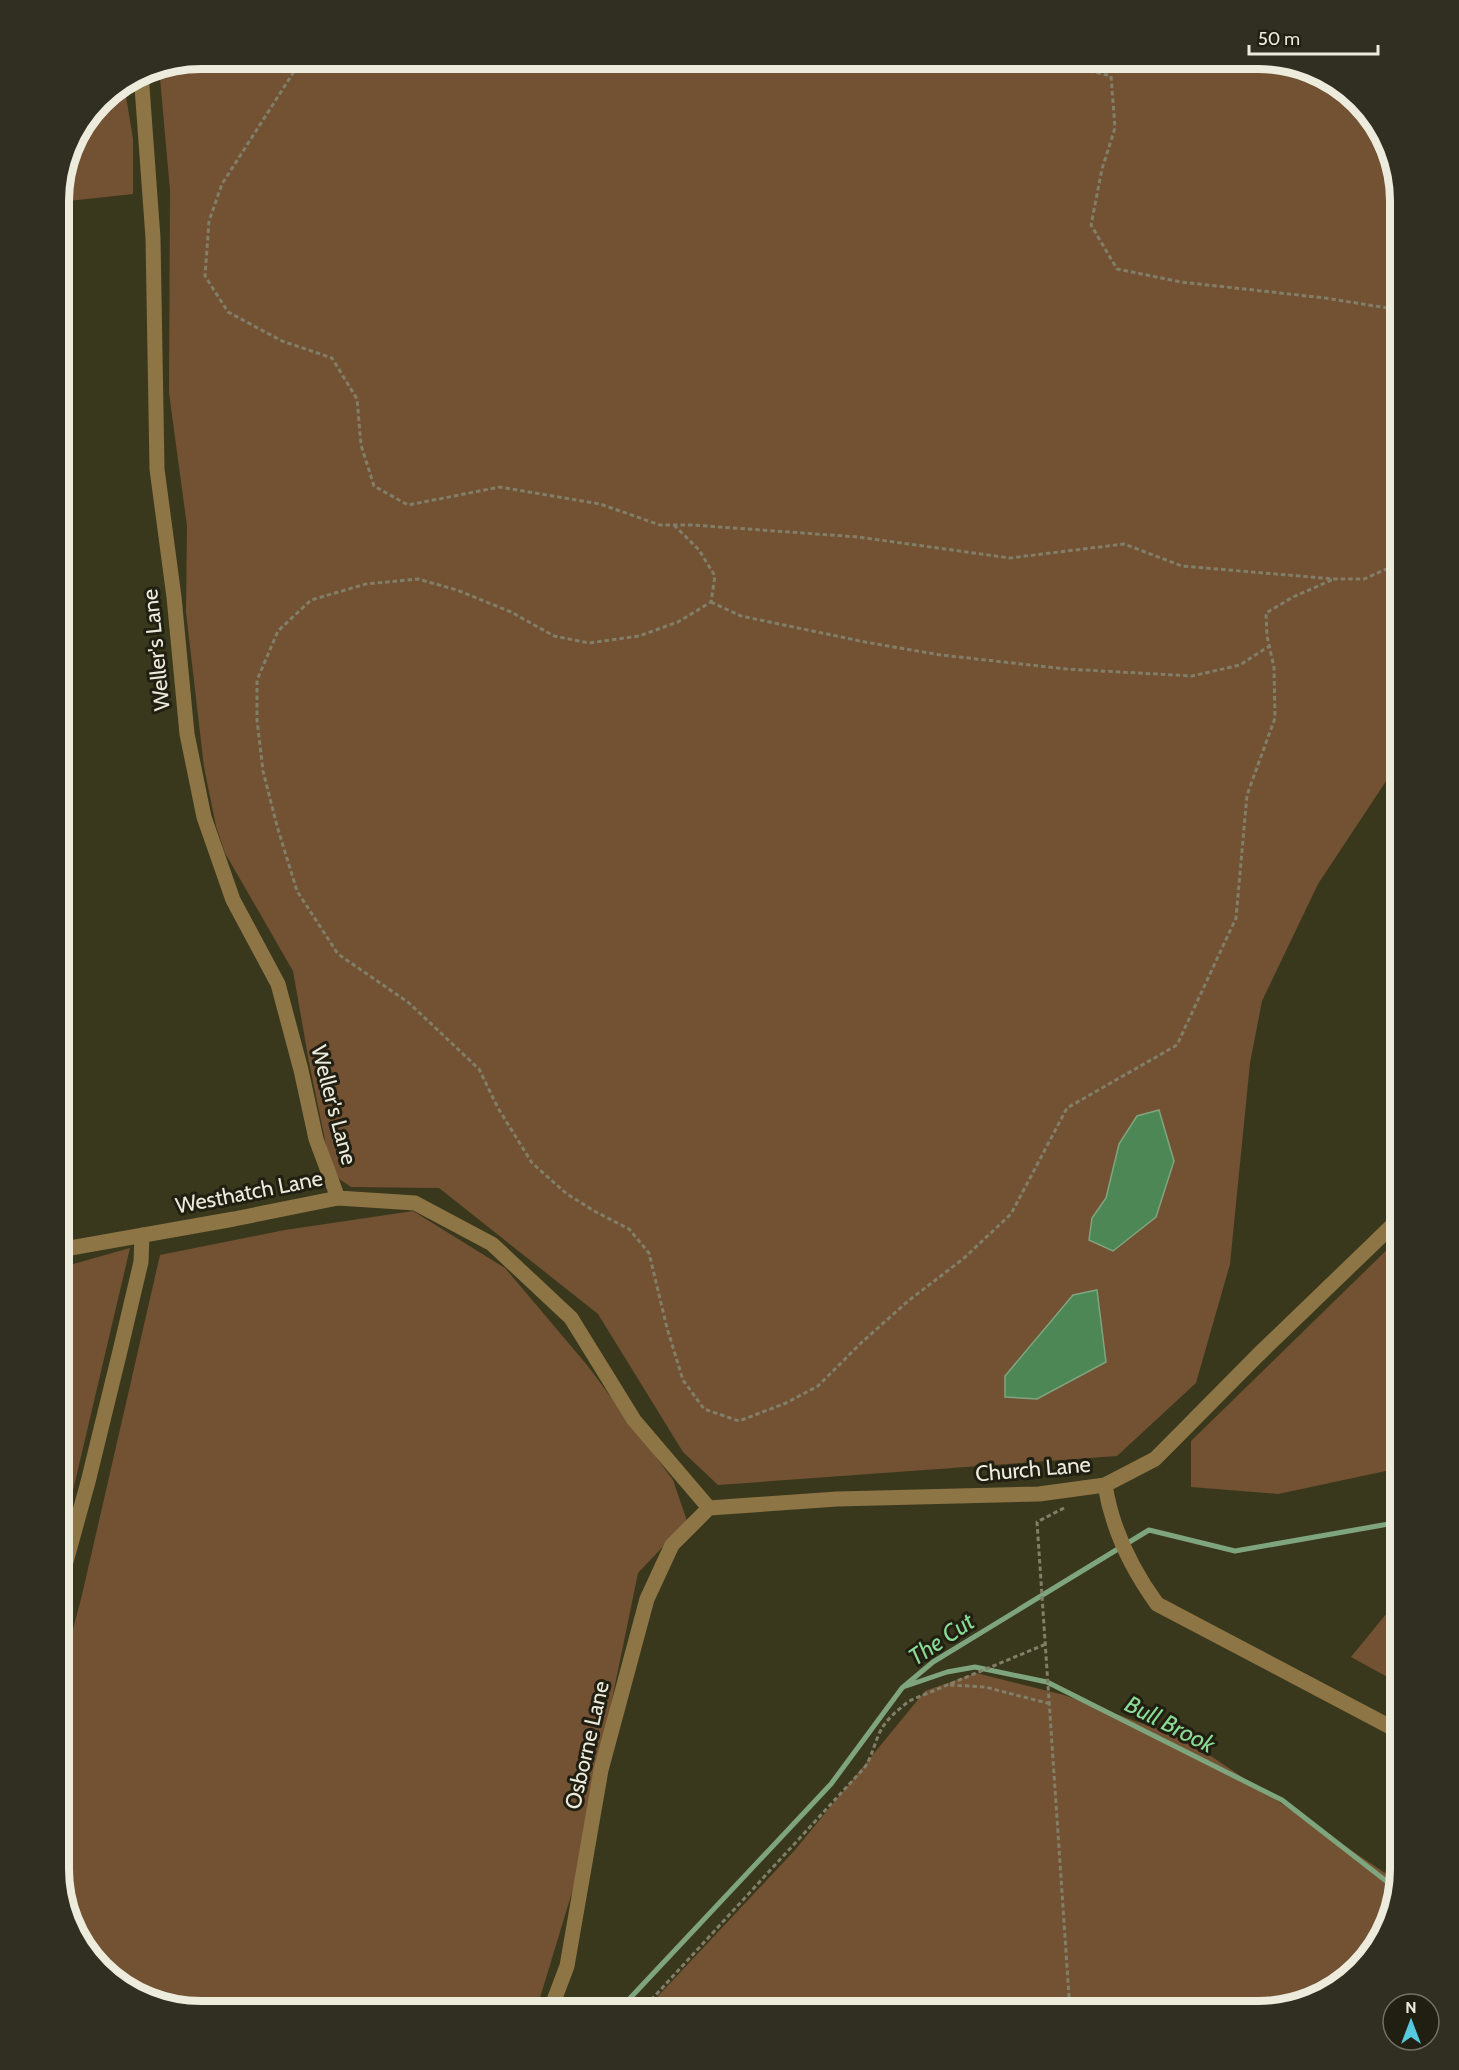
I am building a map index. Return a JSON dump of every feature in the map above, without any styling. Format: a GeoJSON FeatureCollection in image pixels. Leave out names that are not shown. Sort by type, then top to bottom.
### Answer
{"type":"FeatureCollection","features":[{"type":"Feature","properties":{"kind":"street","name":"Weller's Lane"},"geometry":{"type":"LineString","coordinates":[[142,84],[153,238],[157,469],[174,597],[187,734],[204,817],[233,900],[278,984],[316,1140],[338,1198]]}},
{"type":"Feature","properties":{"kind":"street","name":"Westhatch Lane"},"geometry":{"type":"LineString","coordinates":[[69,1248],[338,1198],[415,1203],[492,1244],[571,1318],[634,1419],[709,1508]]}},
{"type":"Feature","properties":{"kind":"street","name":"Church Lane"},"geometry":{"type":"LineString","coordinates":[[709,1508],[837,1499],[1000,1496],[1078,1490],[1105,1485],[1155,1460],[1258,1355],[1390,1229]]}},
{"type":"Feature","properties":{"kind":"street"},"geometry":{"type":"LineString","coordinates":[[69,1548],[88,1482],[141,1262],[142,1235]]}},
{"type":"Feature","properties":{"kind":"street"},"geometry":{"type":"LineString","coordinates":[[1105,1485],[1113,1522],[1138,1577],[1157,1604],[1390,1726]]}},
{"type":"Feature","properties":{"kind":"street","name":"Osborne Lane"},"geometry":{"type":"LineString","coordinates":[[554,2001],[567,1966],[602,1770],[647,1599],[672,1545],[709,1508]]}},
{"type":"Feature","properties":{"kind":"path"},"geometry":{"type":"LineString","coordinates":[[297,69],[222,184],[209,221],[205,276],[228,312],[282,341],[332,358],[357,399],[361,445],[374,486],[408,505],[500,487],[600,504],[660,525],[858,537],[1010,558],[1124,544],[1182,566],[1334,579],[1364,579],[1390,568]]}},
{"type":"Feature","properties":{"kind":"path"},"geometry":{"type":"LineString","coordinates":[[1081,69],[1111,76],[1116,128],[1102,169],[1090,225],[1117,269],[1181,282],[1325,298],[1390,308]]}},
{"type":"Feature","properties":{"kind":"path"},"geometry":{"type":"LineString","coordinates":[[674,525],[699,550],[715,576],[711,602]]}},
{"type":"Feature","properties":{"kind":"path"},"geometry":{"type":"LineString","coordinates":[[711,602],[678,622],[639,636],[589,643],[554,636],[511,612],[457,590],[418,579],[366,584],[311,600],[278,631],[257,680],[257,720],[263,771],[297,891],[338,954],[409,1003],[479,1069],[498,1108],[532,1163],[567,1194],[629,1229],[649,1253],[667,1328],[683,1380],[704,1409],[739,1421],[786,1403],[818,1386],[900,1308],[963,1259],[1011,1214],[1067,1108],[1178,1045],[1236,918],[1247,795],[1275,718],[1274,667],[1269,646],[1266,613],[1293,597],[1334,579]]}},
{"type":"Feature","properties":{"kind":"path"},"geometry":{"type":"LineString","coordinates":[[711,602],[741,616],[865,642],[941,655],[1066,669],[1192,676],[1240,665],[1269,646]]}},
{"type":"Feature","properties":{"kind":"path"},"geometry":{"type":"LineString","coordinates":[[1069,2001],[1037,1522],[1079,1499],[1078,1490]]}},
{"type":"Feature","properties":{"kind":"path"},"geometry":{"type":"LineString","coordinates":[[650,2001],[865,1767],[880,1732],[891,1716],[909,1701],[1046,1644]]}},
{"type":"Feature","properties":{"kind":"path"},"geometry":{"type":"LineString","coordinates":[[948,1685],[985,1687],[1051,1704]]}},
{"type":"Feature","properties":{"kind":"shaded area"},"geometry":{"type":"Polygon","coordinates":[[[201,69],[1267,69],[1300,76],[1331,91],[1363,121],[1380,151],[1389,184],[1390,201],[1390,775],[1318,884],[1262,1001],[1250,1063],[1230,1264],[1196,1383],[1117,1456],[718,1485],[683,1452],[598,1314],[439,1188],[351,1187],[332,1174],[293,971],[225,853],[216,826],[204,767],[186,612],[187,526],[169,393],[170,190],[160,76],[184,70],[201,69]]]}},
{"type":"Feature","properties":{"kind":"shaded area"},"geometry":{"type":"Polygon","coordinates":[[[125,93],[133,139],[133,194],[69,201],[74,167],[87,135],[102,114],[125,93]]]}},
{"type":"Feature","properties":{"kind":"shaded area"},"geometry":{"type":"Polygon","coordinates":[[[1159,1110],[1174,1161],[1156,1217],[1113,1251],[1089,1240],[1092,1218],[1106,1198],[1119,1144],[1137,1116],[1159,1110]]]}},
{"type":"Feature","properties":{"kind":"shaded area"},"geometry":{"type":"Polygon","coordinates":[[[413,1211],[505,1268],[587,1365],[673,1480],[687,1521],[638,1573],[573,1889],[539,2001],[192,2001],[175,1998],[151,1991],[121,1974],[96,1949],[79,1919],[70,1886],[69,1869],[69,1644],[160,1255],[285,1230],[413,1211]]]}},
{"type":"Feature","properties":{"kind":"shaded area"},"geometry":{"type":"Polygon","coordinates":[[[1390,1247],[1390,1470],[1278,1494],[1191,1487],[1191,1441],[1390,1247]]]}},
{"type":"Feature","properties":{"kind":"shaded area"},"geometry":{"type":"Polygon","coordinates":[[[130,1248],[69,1507],[69,1265],[130,1248]]]}},
{"type":"Feature","properties":{"kind":"shaded area"},"geometry":{"type":"Polygon","coordinates":[[[1097,1290],[1106,1362],[1037,1399],[1005,1397],[1005,1376],[1073,1295],[1097,1290]]]}},
{"type":"Feature","properties":{"kind":"shaded area"},"geometry":{"type":"Polygon","coordinates":[[[1390,1609],[1390,1678],[1351,1657],[1390,1609]]]}},
{"type":"Feature","properties":{"kind":"shaded area"},"geometry":{"type":"Polygon","coordinates":[[[976,1673],[1064,1695],[1187,1740],[1390,1876],[1385,1903],[1372,1935],[1363,1949],[1338,1974],[1308,1991],[1275,2000],[653,2001],[795,1850],[925,1691],[976,1673]]]}},
{"type":"Feature","properties":{"kind":"waterway","name":"The Cut"},"geometry":{"type":"LineString","coordinates":[[627,2001],[831,1784],[902,1688],[933,1662],[1149,1530],[1235,1551],[1390,1524]]}},
{"type":"Feature","properties":{"kind":"waterway","name":"Bull Brook"},"geometry":{"type":"LineString","coordinates":[[906,1686],[947,1672],[975,1667],[1047,1682],[1282,1800],[1389,1883]]}}]}
